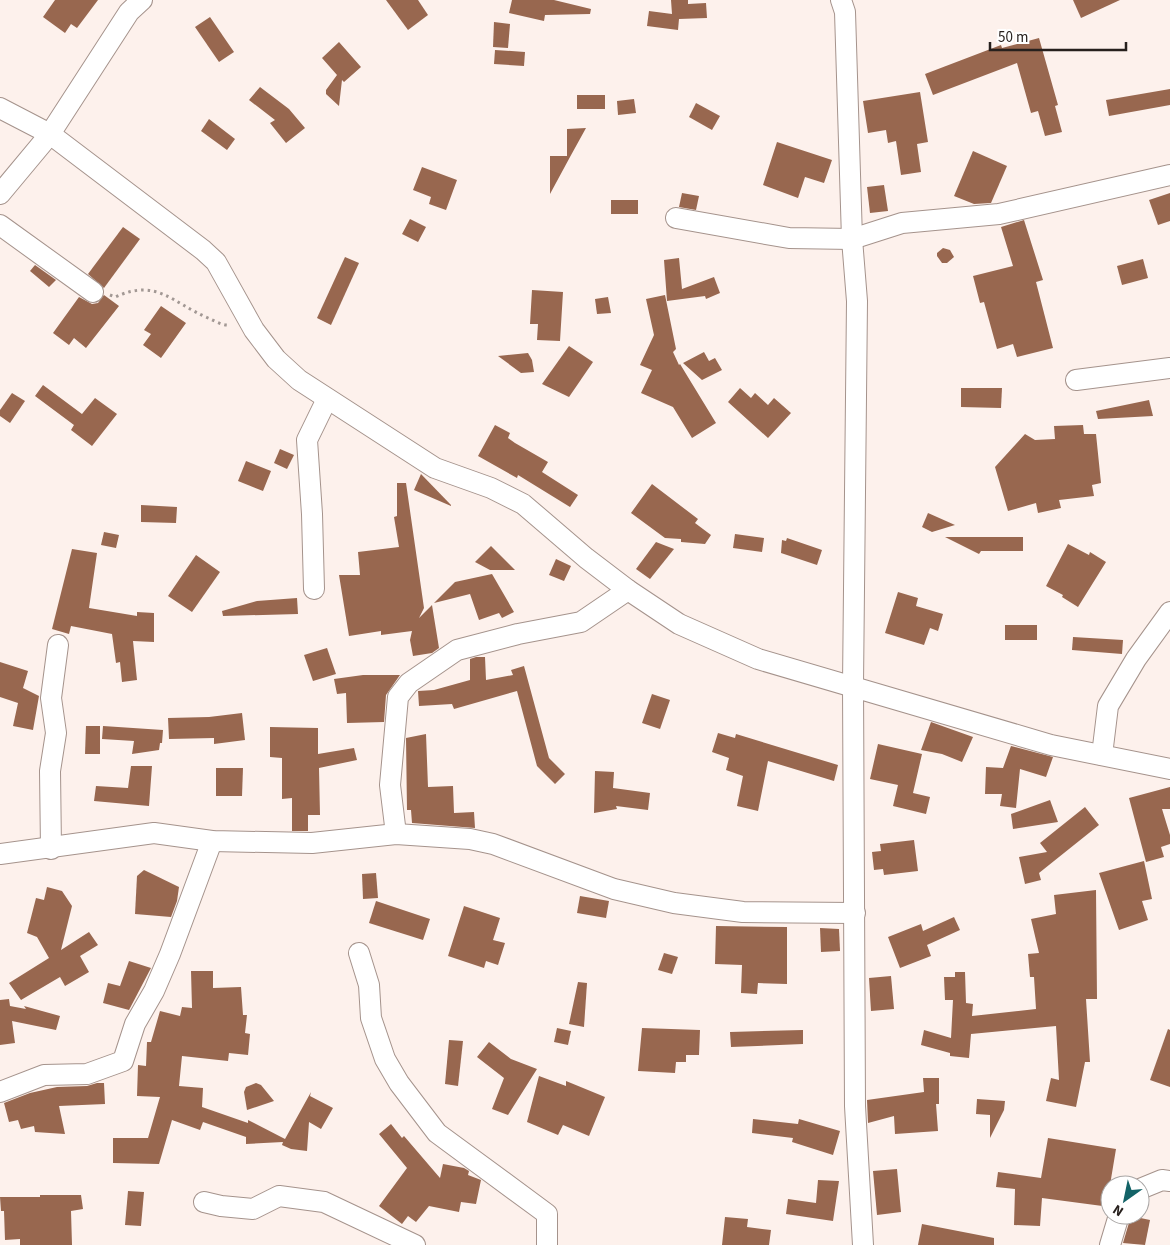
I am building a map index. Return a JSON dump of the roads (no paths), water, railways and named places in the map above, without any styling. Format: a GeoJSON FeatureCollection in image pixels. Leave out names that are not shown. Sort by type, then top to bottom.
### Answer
{"type":"FeatureCollection","features":[{"type":"Feature","properties":{"kind":"street"},"geometry":{"type":"LineString","coordinates":[[0,194],[50,134],[129,12],[142,0]]}},
{"type":"Feature","properties":{"kind":"street"},"geometry":{"type":"LineString","coordinates":[[841,0],[845,12],[852,239],[857,301],[853,685],[855,1106],[862,1245]]}},
{"type":"Feature","properties":{"kind":"street"},"geometry":{"type":"LineString","coordinates":[[0,108],[50,134],[203,250],[216,262],[247,319],[276,359],[299,380],[434,468],[491,488],[522,504],[562,540],[628,590],[679,624],[758,659],[1051,744],[1170,770]]}},
{"type":"Feature","properties":{"kind":"street"},"geometry":{"type":"LineString","coordinates":[[676,218],[789,238],[852,239],[902,223],[999,214],[1170,175]]}},
{"type":"Feature","properties":{"kind":"street"},"geometry":{"type":"LineString","coordinates":[[0,225],[93,292]]}},
{"type":"Feature","properties":{"kind":"street"},"geometry":{"type":"LineString","coordinates":[[1076,380],[1170,368]]}},
{"type":"Feature","properties":{"kind":"street"},"geometry":{"type":"LineString","coordinates":[[314,589],[312,514],[307,440],[326,399]]}},
{"type":"Feature","properties":{"kind":"street"},"geometry":{"type":"LineString","coordinates":[[396,834],[390,785],[398,698],[409,683],[457,650],[518,634],[581,622],[628,590]]}},
{"type":"Feature","properties":{"kind":"street"},"geometry":{"type":"LineString","coordinates":[[1102,755],[1108,706],[1136,659],[1170,612]]}},
{"type":"Feature","properties":{"kind":"street"},"geometry":{"type":"LineString","coordinates":[[51,849],[50,770],[56,733],[52,698],[58,645]]}},
{"type":"Feature","properties":{"kind":"street"},"geometry":{"type":"LineString","coordinates":[[0,854],[51,849],[154,833],[212,841],[312,843],[396,834],[470,839],[493,844],[614,889],[674,903],[743,912],[855,913]]}},
{"type":"Feature","properties":{"kind":"street"},"geometry":{"type":"LineString","coordinates":[[0,1092],[13,1085],[44,1075],[87,1074],[123,1061],[135,1024],[154,991],[170,954],[212,841]]}},
{"type":"Feature","properties":{"kind":"street"},"geometry":{"type":"LineString","coordinates":[[359,953],[369,986],[371,1018],[385,1059],[399,1083],[437,1133],[547,1214],[547,1245]]}},
{"type":"Feature","properties":{"kind":"street"},"geometry":{"type":"LineString","coordinates":[[1150,1185],[1162,1180],[1170,1181]]}},
{"type":"Feature","properties":{"kind":"street"},"geometry":{"type":"LineString","coordinates":[[204,1202],[221,1206],[253,1209],[279,1196],[324,1202],[415,1245]]}},
{"type":"Feature","properties":{"kind":"street"},"geometry":{"type":"LineString","coordinates":[[1110,1245],[1116,1225]]}}]}
